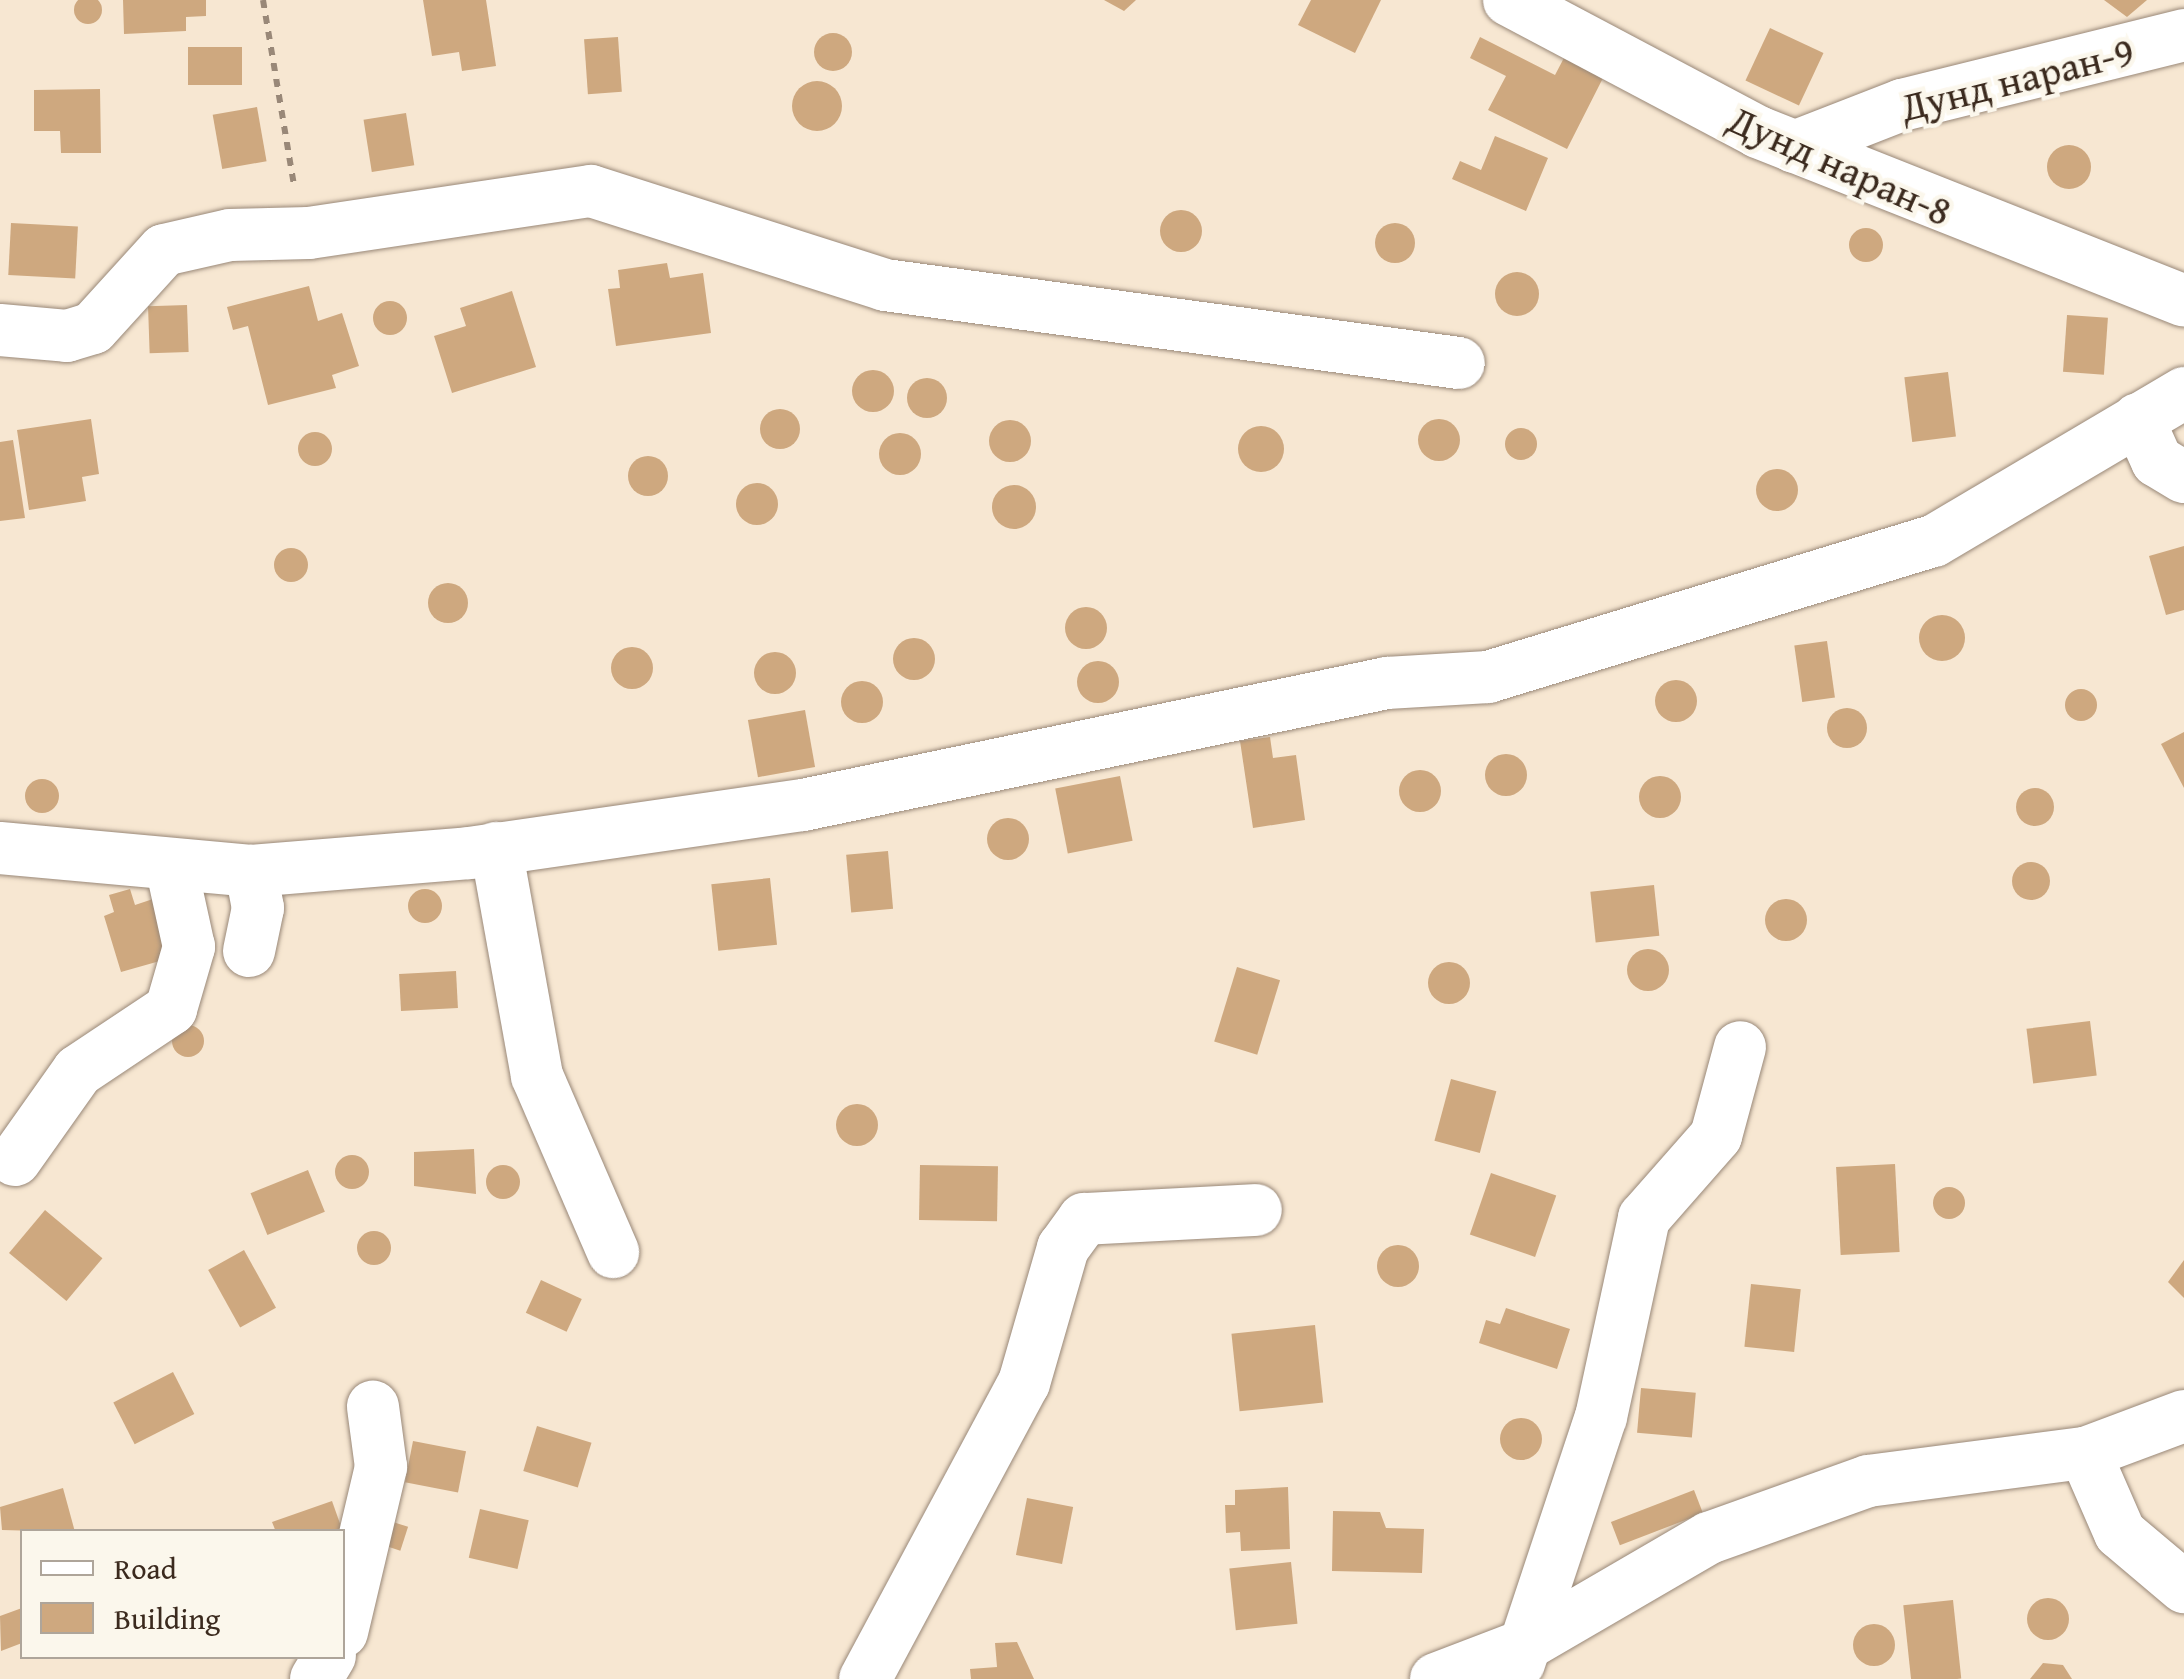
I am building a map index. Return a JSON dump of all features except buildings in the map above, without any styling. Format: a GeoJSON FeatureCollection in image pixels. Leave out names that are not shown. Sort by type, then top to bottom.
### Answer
{"type":"FeatureCollection","features":[{"type":"Feature","properties":{"kind":"street","name":"Дунд наран-8"},"geometry":{"type":"LineString","coordinates":[[1509,0],[1794,147],[2184,301]]}},
{"type":"Feature","properties":{"kind":"street","name":"Дунд наран-9"},"geometry":{"type":"LineString","coordinates":[[1794,147],[1902,105],[2184,35]]}},
{"type":"Feature","properties":{"kind":"street"},"geometry":{"type":"LineString","coordinates":[[0,330],[67,336],[93,328],[164,250],[230,234],[309,233],[592,191],[885,285],[1459,363]]}},
{"type":"Feature","properties":{"kind":"street"},"geometry":{"type":"LineString","coordinates":[[0,848],[172,870],[251,871],[496,848],[802,804],[1387,683],[1488,677],[1934,541],[2184,392]]}},
{"type":"Feature","properties":{"kind":"street"},"geometry":{"type":"LineString","coordinates":[[2138,419],[2158,462],[2184,477]]}},
{"type":"Feature","properties":{"kind":"street"},"geometry":{"type":"LineString","coordinates":[[496,848],[537,1076],[613,1252]]}},
{"type":"Feature","properties":{"kind":"street"},"geometry":{"type":"LineString","coordinates":[[15,1160],[78,1072],[171,1009],[190,947],[172,870]]}},
{"type":"Feature","properties":{"kind":"street"},"geometry":{"type":"LineString","coordinates":[[249,952],[258,908],[251,871]]}},
{"type":"Feature","properties":{"kind":"street"},"geometry":{"type":"LineString","coordinates":[[1519,1662],[1601,1418],[1644,1218],[1716,1136],[1740,1047]]}},
{"type":"Feature","properties":{"kind":"street"},"geometry":{"type":"LineString","coordinates":[[865,1679],[1024,1383],[1062,1248],[1084,1219],[1256,1210]]}},
{"type":"Feature","properties":{"kind":"street"},"geometry":{"type":"LineString","coordinates":[[345,1620],[382,1467],[373,1407]]}},
{"type":"Feature","properties":{"kind":"street"},"geometry":{"type":"LineString","coordinates":[[1436,1679],[1519,1662],[1709,1538],[1868,1480],[2085,1454],[2184,1416]]}},
{"type":"Feature","properties":{"kind":"street"},"geometry":{"type":"LineString","coordinates":[[2085,1454],[2120,1533],[2184,1586]]}},
{"type":"Feature","properties":{"kind":"path"},"geometry":{"type":"LineString","coordinates":[[263,0],[309,233]]}}]}
